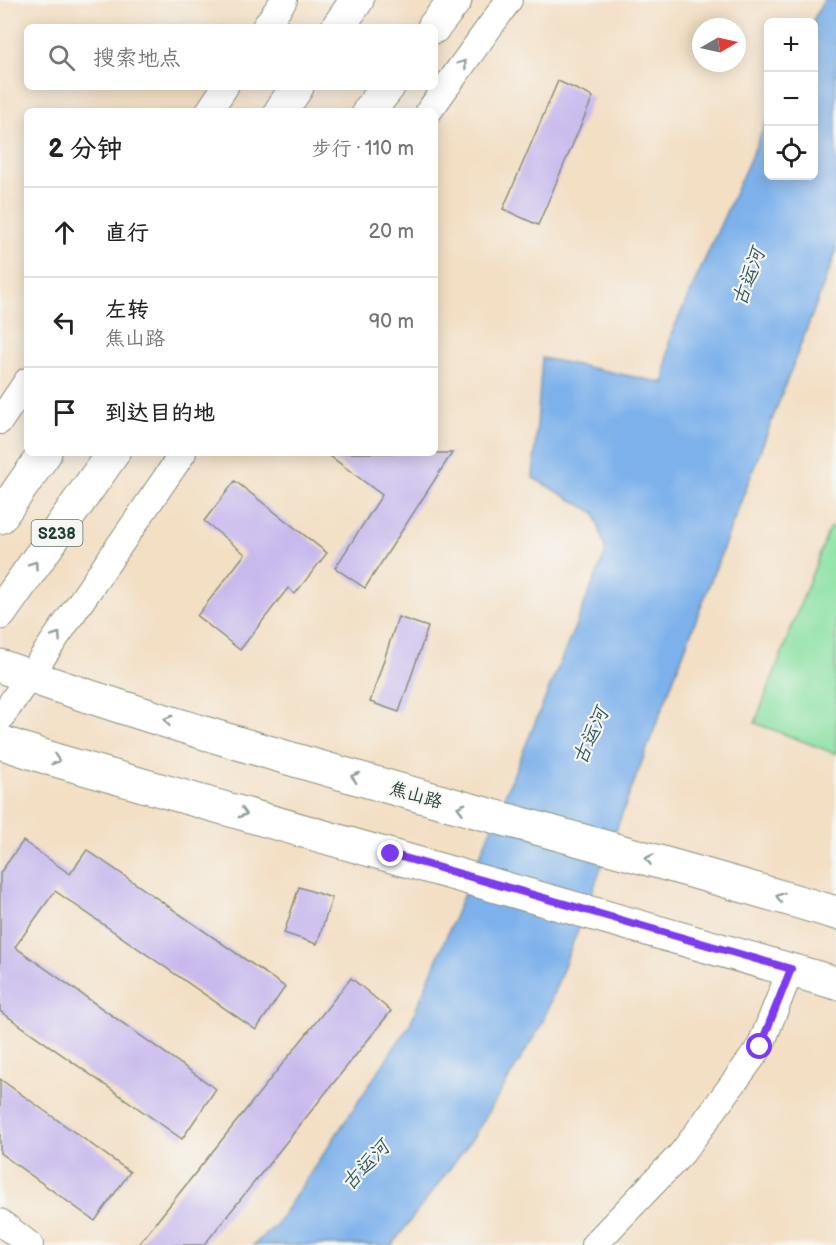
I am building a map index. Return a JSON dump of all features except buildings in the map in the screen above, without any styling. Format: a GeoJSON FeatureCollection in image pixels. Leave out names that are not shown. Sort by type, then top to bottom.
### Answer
{"type":"FeatureCollection","features":[{"type":"Feature","properties":{"kind":"main road"},"geometry":{"type":"LineString","coordinates":[[340,24],[357,0]]}},
{"type":"Feature","properties":{"kind":"main road"},"geometry":{"type":"LineString","coordinates":[[436,24],[455,0]]}},
{"type":"Feature","properties":{"kind":"main road"},"geometry":{"type":"LineString","coordinates":[[283,108],[295,90]]}},
{"type":"Feature","properties":{"kind":"main road"},"geometry":{"type":"LineString","coordinates":[[371,108],[386,90]]}},
{"type":"Feature","properties":{"kind":"main road"},"geometry":{"type":"LineString","coordinates":[[0,517],[43,456]]}},
{"type":"Feature","properties":{"kind":"main road","name":"S238"},"geometry":{"type":"LineString","coordinates":[[0,613],[111,456]]}},
{"type":"Feature","properties":{"kind":"main road","name":"焦山路"},"geometry":{"type":"LineString","coordinates":[[15,671],[411,794],[706,874],[836,913]]}},
{"type":"Feature","properties":{"kind":"main road"},"geometry":{"type":"LineString","coordinates":[[0,742],[55,760],[391,854],[836,983]]}},
{"type":"Feature","properties":{"kind":"street"},"geometry":{"type":"LineString","coordinates":[[268,24],[284,0]]}},
{"type":"Feature","properties":{"kind":"street"},"geometry":{"type":"LineString","coordinates":[[431,108],[509,0]]}},
{"type":"Feature","properties":{"kind":"street"},"geometry":{"type":"LineString","coordinates":[[211,108],[223,90]]}},
{"type":"Feature","properties":{"kind":"street"},"geometry":{"type":"LineString","coordinates":[[0,422],[24,386]]}},
{"type":"Feature","properties":{"kind":"street"},"geometry":{"type":"LineString","coordinates":[[0,719],[15,671],[181,456]]}},
{"type":"Feature","properties":{"kind":"street"},"geometry":{"type":"LineString","coordinates":[[594,1245],[682,1153],[760,1047],[791,969]]}},
{"type":"Feature","properties":{"kind":"street"},"geometry":{"type":"LineString","coordinates":[[0,1222],[30,1245]]}},
{"type":"Feature","properties":{"kind":"green space"},"geometry":{"type":"Polygon","coordinates":[[[830,527],[836,529],[836,754],[755,723],[830,527]]]}},
{"type":"Feature","properties":{"kind":"water","name":"古运河"},"geometry":{"type":"Polygon","coordinates":[[[824,0],[836,0],[836,252],[542,1024],[472,1139],[392,1245],[253,1245],[276,1225],[410,1024],[606,552],[595,513],[533,478],[542,358],[664,383],[670,337],[764,128],[764,180],[818,180],[818,18],[814,18],[824,0]]]}},
{"type":"Feature","properties":{"kind":"route"},"geometry":{"type":"LineString","coordinates":[[391,854],[791,969],[760,1047]]}}]}
